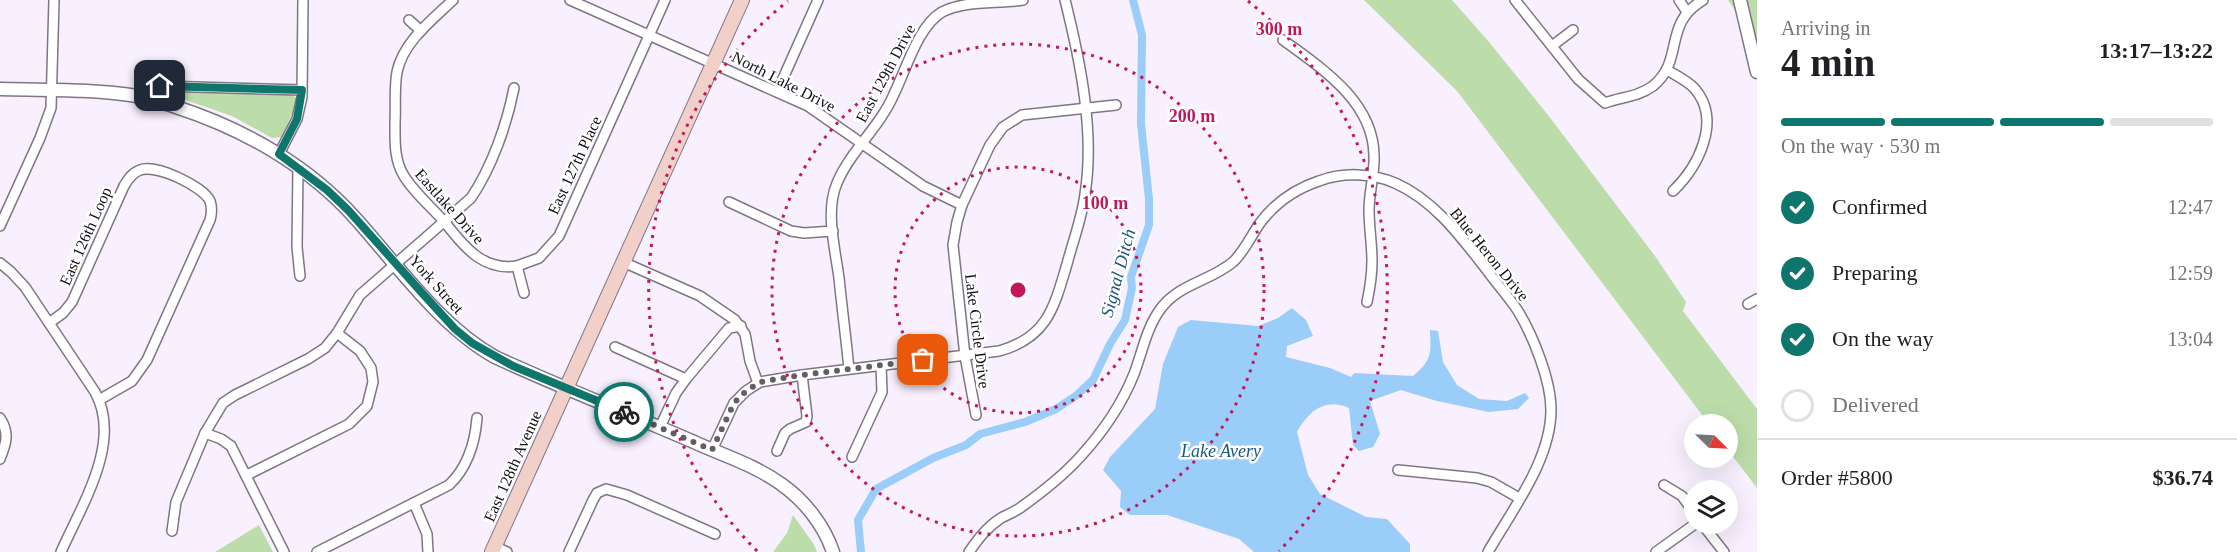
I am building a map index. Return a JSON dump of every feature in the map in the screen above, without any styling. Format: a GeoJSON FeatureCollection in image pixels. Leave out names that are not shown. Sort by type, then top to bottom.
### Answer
{"type":"FeatureCollection","features":[{"type":"Feature","properties":{"kind":"main road","name":"East 128th Avenue"},"geometry":{"type":"LineString","coordinates":[[498,550],[565,389],[742,0]]}},
{"type":"Feature","properties":{"kind":"street"},"geometry":{"type":"LineString","coordinates":[[0,226],[48,120],[52,90],[54,0]]}},
{"type":"Feature","properties":{"kind":"street"},"geometry":{"type":"LineString","coordinates":[[279,154],[297,119],[302,90],[303,0]]}},
{"type":"Feature","properties":{"kind":"street","name":"Eastlake Drive"},"geometry":{"type":"LineString","coordinates":[[453,0],[421,31],[406,50],[397,72],[396,156],[405,178],[475,256],[492,265],[506,268],[517,267]]}},
{"type":"Feature","properties":{"kind":"street"},"geometry":{"type":"LineString","coordinates":[[570,0],[713,63]]}},
{"type":"Feature","properties":{"kind":"street","name":"East 127th Place"},"geometry":{"type":"LineString","coordinates":[[517,267],[539,258],[559,236],[666,0]]}},
{"type":"Feature","properties":{"kind":"street"},"geometry":{"type":"LineString","coordinates":[[777,92],[818,0]]}},
{"type":"Feature","properties":{"kind":"street","name":"East 129th Drive"},"geometry":{"type":"LineString","coordinates":[[849,369],[833,231],[833,194],[842,174],[887,109],[923,31],[933,18],[946,10],[966,4],[1023,0]]}},
{"type":"Feature","properties":{"kind":"street"},"geometry":{"type":"LineString","coordinates":[[712,450],[734,403],[758,383],[771,379],[999,351],[1023,343],[1043,326],[1051,313],[1063,276],[1085,194],[1088,161],[1081,73],[1065,0]]}},
{"type":"Feature","properties":{"kind":"street"},"geometry":{"type":"LineString","coordinates":[[1515,0],[1578,79],[1605,103],[1641,93],[1654,84],[1667,70],[1678,26],[1687,12],[1703,0]]}},
{"type":"Feature","properties":{"kind":"street"},"geometry":{"type":"LineString","coordinates":[[1679,0],[1687,12]]}},
{"type":"Feature","properties":{"kind":"street"},"geometry":{"type":"LineString","coordinates":[[1740,0],[1757,72]]}},
{"type":"Feature","properties":{"kind":"street"},"geometry":{"type":"LineString","coordinates":[[409,20],[421,31]]}},
{"type":"Feature","properties":{"kind":"street"},"geometry":{"type":"LineString","coordinates":[[1552,46],[1573,30]]}},
{"type":"Feature","properties":{"kind":"street"},"geometry":{"type":"LineString","coordinates":[[1283,40],[1324,71],[1352,98],[1364,118],[1373,146],[1369,223],[1372,260],[1367,302]]}},
{"type":"Feature","properties":{"kind":"street","name":"North Lake Drive"},"geometry":{"type":"LineString","coordinates":[[713,63],[808,106],[923,186],[962,206]]}},
{"type":"Feature","properties":{"kind":"street"},"geometry":{"type":"LineString","coordinates":[[1667,70],[1696,90],[1707,118],[1706,137],[1691,172],[1673,191]]}},
{"type":"Feature","properties":{"kind":"street"},"geometry":{"type":"LineString","coordinates":[[140,96],[160,86],[302,90]]}},
{"type":"Feature","properties":{"kind":"street"},"geometry":{"type":"LineString","coordinates":[[172,531],[176,502],[205,433],[219,407],[228,399],[319,352],[337,333],[357,300],[395,263],[471,198],[478,188],[505,126],[514,88]]}},
{"type":"Feature","properties":{"kind":"street","name":"York Street"},"geometry":{"type":"LineString","coordinates":[[0,89],[140,96],[189,111],[279,154],[341,203],[455,329],[472,343],[495,357],[565,389],[660,427],[757,470],[791,492],[822,527],[833,552]]}},
{"type":"Feature","properties":{"kind":"street","name":"Lake Circle Drive"},"geometry":{"type":"LineString","coordinates":[[976,415],[965,356],[953,245],[962,206],[990,145],[1002,128],[1018,117],[1033,113],[1116,105]]}},
{"type":"Feature","properties":{"kind":"street","name":"East 126th Loop"},"geometry":{"type":"LineString","coordinates":[[49,323],[63,313],[72,302],[124,186],[133,174],[148,168],[159,170],[195,187],[211,204]]}},
{"type":"Feature","properties":{"kind":"street"},"geometry":{"type":"LineString","coordinates":[[298,168],[297,247],[300,276]]}},
{"type":"Feature","properties":{"kind":"street","name":"Blue Heron Drive"},"geometry":{"type":"LineString","coordinates":[[969,552],[983,533],[999,519],[1017,510],[1060,477],[1099,434],[1127,389],[1150,327],[1160,309],[1173,295],[1233,261],[1260,223],[1276,206],[1297,190],[1341,175],[1371,176],[1397,184],[1420,197],[1435,210],[1461,237],[1513,304],[1523,321],[1545,374],[1551,409],[1549,434],[1543,456],[1488,552]]}},
{"type":"Feature","properties":{"kind":"street"},"geometry":{"type":"LineString","coordinates":[[99,400],[132,381],[147,360],[210,220],[211,204],[221,201]]}},
{"type":"Feature","properties":{"kind":"street"},"geometry":{"type":"LineString","coordinates":[[729,202],[791,231],[804,233],[833,231]]}},
{"type":"Feature","properties":{"kind":"street"},"geometry":{"type":"LineString","coordinates":[[623,262],[705,299],[741,326],[758,383]]}},
{"type":"Feature","properties":{"kind":"street"},"geometry":{"type":"LineString","coordinates":[[0,264],[19,279],[49,323],[99,400],[105,422],[104,448],[61,552]]}},
{"type":"Feature","properties":{"kind":"street"},"geometry":{"type":"LineString","coordinates":[[517,267],[524,293]]}},
{"type":"Feature","properties":{"kind":"street"},"geometry":{"type":"LineString","coordinates":[[1748,304],[1757,299]]}},
{"type":"Feature","properties":{"kind":"street"},"geometry":{"type":"LineString","coordinates":[[660,427],[676,393],[729,328],[741,326]]}},
{"type":"Feature","properties":{"kind":"street"},"geometry":{"type":"LineString","coordinates":[[247,475],[355,419],[363,412],[370,399],[377,374],[360,351],[337,333]]}},
{"type":"Feature","properties":{"kind":"street"},"geometry":{"type":"LineString","coordinates":[[615,347],[687,380]]}},
{"type":"Feature","properties":{"kind":"street"},"geometry":{"type":"LineString","coordinates":[[852,457],[882,392],[881,365]]}},
{"type":"Feature","properties":{"kind":"street"},"geometry":{"type":"LineString","coordinates":[[777,451],[790,429],[806,422],[802,375]]}},
{"type":"Feature","properties":{"kind":"street"},"geometry":{"type":"LineString","coordinates":[[0,418],[7,435],[0,459]]}},
{"type":"Feature","properties":{"kind":"street"},"geometry":{"type":"LineString","coordinates":[[317,552],[449,485],[462,471],[475,439],[477,418]]}},
{"type":"Feature","properties":{"kind":"street"},"geometry":{"type":"LineString","coordinates":[[205,433],[231,446],[284,552]]}},
{"type":"Feature","properties":{"kind":"street"},"geometry":{"type":"LineString","coordinates":[[1398,470],[1477,478],[1491,482],[1519,498]]}},
{"type":"Feature","properties":{"kind":"street"},"geometry":{"type":"LineString","coordinates":[[1664,485],[1684,499]]}},
{"type":"Feature","properties":{"kind":"street"},"geometry":{"type":"LineString","coordinates":[[569,552],[599,487],[613,490],[716,534]]}},
{"type":"Feature","properties":{"kind":"street"},"geometry":{"type":"LineString","coordinates":[[414,503],[427,534],[428,552]]}},
{"type":"Feature","properties":{"kind":"street"},"geometry":{"type":"LineString","coordinates":[[1656,552],[1684,532]]}},
{"type":"Feature","properties":{"kind":"street"},"geometry":{"type":"LineString","coordinates":[[1710,534],[1724,552]]}},
{"type":"Feature","properties":{"kind":"green space"},"geometry":{"type":"Polygon","coordinates":[[[1364,0],[1452,0],[1548,115],[1655,256],[1686,302],[1683,311],[1757,409],[1757,488],[1738,463],[1738,414],[1701,414],[1457,91],[1364,0]]]}},
{"type":"Feature","properties":{"kind":"green space"},"geometry":{"type":"Polygon","coordinates":[[[1728,0],[1757,0],[1757,42],[1728,0]]]}},
{"type":"Feature","properties":{"kind":"green space"},"geometry":{"type":"Polygon","coordinates":[[[167,91],[290,94],[296,98],[296,104],[282,137],[272,138],[232,116],[168,94],[167,91]]]}},
{"type":"Feature","properties":{"kind":"green space"},"geometry":{"type":"Polygon","coordinates":[[[793,515],[817,552],[773,552],[787,533],[793,515]]]}},
{"type":"Feature","properties":{"kind":"green space"},"geometry":{"type":"Polygon","coordinates":[[[259,525],[273,552],[215,552],[259,525]]]}},
{"type":"Feature","properties":{"kind":"water","name":"Lake Avery"},"geometry":{"type":"Polygon","coordinates":[[[1292,308],[1306,320],[1313,336],[1287,346],[1286,357],[1330,368],[1351,377],[1354,373],[1413,376],[1429,356],[1430,330],[1438,331],[1443,362],[1457,385],[1479,399],[1507,401],[1525,393],[1529,398],[1518,409],[1489,412],[1437,401],[1401,390],[1370,401],[1380,434],[1373,447],[1359,451],[1353,445],[1349,408],[1332,404],[1325,405],[1306,418],[1297,432],[1308,475],[1320,494],[1366,517],[1387,519],[1410,544],[1410,552],[1254,552],[1239,539],[1167,515],[1130,515],[1120,507],[1121,491],[1103,470],[1110,457],[1155,409],[1163,364],[1178,327],[1191,320],[1258,326],[1278,318],[1292,308]]]}},
{"type":"Feature","properties":{"kind":"waterway","name":"Signal Ditch"},"geometry":{"type":"LineString","coordinates":[[861,552],[858,520],[876,489],[933,458],[966,445],[980,434],[1025,422],[1056,409],[1077,395],[1093,380],[1110,344],[1125,320],[1132,288],[1131,277],[1149,225],[1149,199],[1141,124],[1142,35],[1133,0]]}},
{"type":"Feature","properties":{"kind":"way so far"},"geometry":{"type":"LineString","coordinates":[[624,412],[712,450],[734,403],[760,382],[923,360]]}},
{"type":"Feature","properties":{"kind":"route"},"geometry":{"type":"LineString","coordinates":[[160,86],[302,90],[297,119],[279,154],[309,175],[348,210],[455,329],[472,343],[513,366],[624,412]]}}]}
